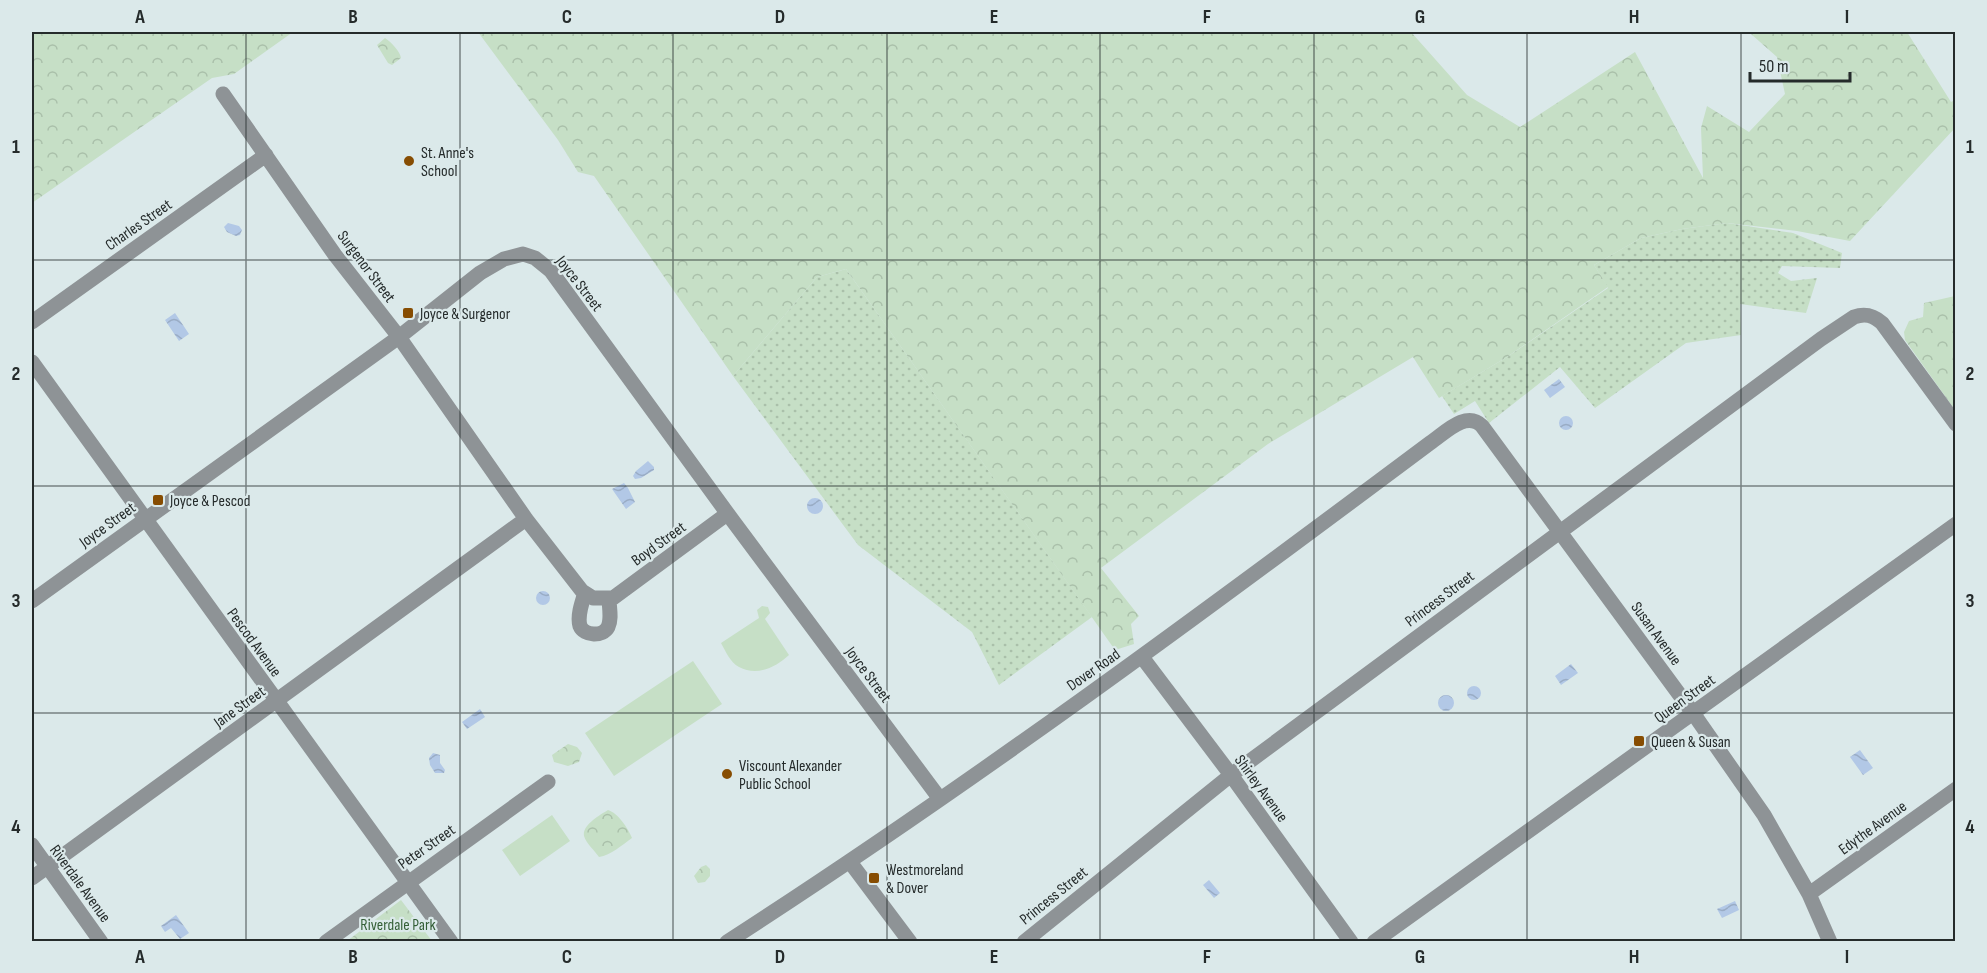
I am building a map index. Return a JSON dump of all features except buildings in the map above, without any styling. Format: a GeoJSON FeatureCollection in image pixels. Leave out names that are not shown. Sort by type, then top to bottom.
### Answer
{"type":"FeatureCollection","features":[{"type":"Feature","properties":{"kind":"street","name":"Surgenor Street"},"geometry":{"type":"LineString","coordinates":[[223,94],[336,256],[399,338],[526,519]]}},
{"type":"Feature","properties":{"kind":"street","name":"Charles Street"},"geometry":{"type":"LineString","coordinates":[[32,322],[266,155]]}},
{"type":"Feature","properties":{"kind":"street","name":"Joyce Street"},"geometry":{"type":"LineString","coordinates":[[32,601],[399,338],[480,273],[513,255],[523,254],[535,258],[551,271],[727,514],[940,799]]}},
{"type":"Feature","properties":{"kind":"street","name":"Princess Street"},"geometry":{"type":"LineString","coordinates":[[1023,942],[1231,775],[1560,530],[1854,317],[1872,316],[1878,318],[1887,327],[1956,424]]}},
{"type":"Feature","properties":{"kind":"street","name":"Pescod Avenue"},"geometry":{"type":"LineString","coordinates":[[32,362],[451,942]]}},
{"type":"Feature","properties":{"kind":"street","name":"Dover Road"},"geometry":{"type":"LineString","coordinates":[[727,942],[850,862],[1142,657],[1430,443],[1464,420],[1474,420]]}},
{"type":"Feature","properties":{"kind":"street","name":"Susan Avenue"},"geometry":{"type":"LineString","coordinates":[[1474,420],[1482,426],[1560,530],[1764,815],[1809,894],[1830,942]]}},
{"type":"Feature","properties":{"kind":"street","name":"Boyd Street"},"geometry":{"type":"LineString","coordinates":[[609,598],[613,598],[727,514]]}},
{"type":"Feature","properties":{"kind":"street"},"geometry":{"type":"LineString","coordinates":[[526,519],[585,593],[593,598],[609,598],[610,617],[604,632],[593,634],[580,627],[580,614],[585,593]]}},
{"type":"Feature","properties":{"kind":"street","name":"Jane Street"},"geometry":{"type":"LineString","coordinates":[[32,878],[526,519]]}},
{"type":"Feature","properties":{"kind":"street","name":"Queen Street"},"geometry":{"type":"LineString","coordinates":[[1374,942],[1956,524]]}},
{"type":"Feature","properties":{"kind":"street","name":"Shirley Avenue"},"geometry":{"type":"LineString","coordinates":[[1142,657],[1231,775],[1351,942]]}},
{"type":"Feature","properties":{"kind":"street","name":"Peter Street"},"geometry":{"type":"LineString","coordinates":[[326,942],[548,782]]}},
{"type":"Feature","properties":{"kind":"street","name":"Edythe Avenue"},"geometry":{"type":"LineString","coordinates":[[1809,894],[1956,789]]}},
{"type":"Feature","properties":{"kind":"street","name":"Riverdale Avenue"},"geometry":{"type":"LineString","coordinates":[[32,845],[101,942]]}},
{"type":"Feature","properties":{"kind":"street"},"geometry":{"type":"LineString","coordinates":[[850,862],[910,942]]}},
{"type":"Feature","properties":{"kind":"green space"},"geometry":{"type":"Polygon","coordinates":[[[32,32],[293,32],[234,74],[212,78],[32,203],[32,32]]]}},
{"type":"Feature","properties":{"kind":"green space"},"geometry":{"type":"Polygon","coordinates":[[[478,32],[1411,32],[1467,95],[1520,127],[1635,52],[1703,178],[1701,128],[1707,106],[1749,132],[1785,94],[1777,57],[1751,34],[1756,32],[1907,32],[1951,102],[1955,100],[1955,128],[1850,241],[1797,231],[1727,223],[1682,229],[1641,238],[1594,265],[1608,287],[1507,357],[1439,398],[1413,357],[1268,444],[1101,568],[1139,616],[1131,624],[1134,644],[1115,650],[846,269],[817,277],[733,376],[594,176],[578,172],[558,140],[478,32]]]}},
{"type":"Feature","properties":{"kind":"green space"},"geometry":{"type":"Polygon","coordinates":[[[385,38],[399,52],[401,58],[392,65],[388,63],[377,45],[385,38]]]}},
{"type":"Feature","properties":{"kind":"green space"},"geometry":{"type":"Polygon","coordinates":[[[1727,223],[1793,233],[1842,253],[1840,268],[1782,266],[1778,273],[1791,281],[1817,278],[1806,313],[1740,304],[1741,335],[1686,343],[1595,408],[1560,367],[1489,423],[1475,401],[1454,414],[1442,396],[1507,357],[1608,288],[1594,265],[1641,238],[1682,229],[1727,223]]]}},
{"type":"Feature","properties":{"kind":"green space"},"geometry":{"type":"Polygon","coordinates":[[[846,269],[1092,617],[999,685],[972,632],[858,545],[733,376],[817,277],[846,269]]]}},
{"type":"Feature","properties":{"kind":"green space"},"geometry":{"type":"Polygon","coordinates":[[[1956,296],[1955,410],[1905,340],[1904,332],[1909,321],[1923,317],[1924,303],[1956,296]]]}},
{"type":"Feature","properties":{"kind":"green space"},"geometry":{"type":"Polygon","coordinates":[[[762,606],[768,607],[770,613],[765,619],[789,655],[766,669],[746,670],[733,662],[721,643],[759,618],[757,610],[762,606]]]}},
{"type":"Feature","properties":{"kind":"green space"},"geometry":{"type":"Polygon","coordinates":[[[693,661],[722,704],[614,776],[585,733],[693,661]]]}},
{"type":"Feature","properties":{"kind":"green space"},"geometry":{"type":"Polygon","coordinates":[[[568,744],[577,747],[582,753],[579,762],[568,766],[554,762],[552,755],[568,744]]]}},
{"type":"Feature","properties":{"kind":"green space"},"geometry":{"type":"Polygon","coordinates":[[[608,810],[622,821],[632,838],[612,852],[599,857],[584,836],[584,832],[592,821],[608,810]]]}},
{"type":"Feature","properties":{"kind":"green space"},"geometry":{"type":"Polygon","coordinates":[[[552,815],[570,841],[520,876],[502,850],[552,815]]]}},
{"type":"Feature","properties":{"kind":"green space"},"geometry":{"type":"Polygon","coordinates":[[[706,865],[710,869],[710,876],[705,882],[698,883],[694,876],[701,867],[706,865]]]}},
{"type":"Feature","properties":{"kind":"green space","name":"Riverdale Park"},"geometry":{"type":"Polygon","coordinates":[[[401,900],[432,941],[347,941],[401,900]]]}},
{"type":"Feature","properties":{"kind":"water"},"geometry":{"type":"Polygon","coordinates":[[[228,223],[239,226],[242,230],[240,235],[236,236],[227,232],[224,227],[228,223]]]}},
{"type":"Feature","properties":{"kind":"water"},"geometry":{"type":"Polygon","coordinates":[[[175,313],[189,334],[179,341],[165,320],[175,313]]]}},
{"type":"Feature","properties":{"kind":"water"},"geometry":{"type":"Polygon","coordinates":[[[1559,379],[1565,387],[1550,398],[1544,390],[1559,379]]]}},
{"type":"Feature","properties":{"kind":"water"},"geometry":{"type":"Polygon","coordinates":[[[1563,416],[1569,416],[1573,423],[1569,430],[1563,430],[1559,426],[1559,420],[1563,416]]]}},
{"type":"Feature","properties":{"kind":"water"},"geometry":{"type":"Polygon","coordinates":[[[648,461],[654,470],[635,479],[633,476],[636,471],[648,461]]]}},
{"type":"Feature","properties":{"kind":"water"},"geometry":{"type":"Polygon","coordinates":[[[624,483],[635,502],[626,509],[612,489],[624,483]]]}},
{"type":"Feature","properties":{"kind":"water"},"geometry":{"type":"Polygon","coordinates":[[[815,498],[823,506],[815,514],[807,506],[815,498]]]}},
{"type":"Feature","properties":{"kind":"water"},"geometry":{"type":"Polygon","coordinates":[[[540,591],[546,591],[550,598],[546,605],[540,605],[536,601],[536,595],[540,591]]]}},
{"type":"Feature","properties":{"kind":"water"},"geometry":{"type":"Polygon","coordinates":[[[1571,664],[1578,673],[1561,685],[1555,676],[1571,664]]]}},
{"type":"Feature","properties":{"kind":"water"},"geometry":{"type":"Polygon","coordinates":[[[1471,686],[1477,686],[1481,693],[1477,700],[1471,700],[1467,696],[1467,690],[1471,686]]]}},
{"type":"Feature","properties":{"kind":"water"},"geometry":{"type":"Polygon","coordinates":[[[1446,695],[1454,703],[1446,711],[1438,703],[1446,695]]]}},
{"type":"Feature","properties":{"kind":"water"},"geometry":{"type":"Polygon","coordinates":[[[480,709],[485,717],[467,729],[462,722],[480,709]]]}},
{"type":"Feature","properties":{"kind":"water"},"geometry":{"type":"Polygon","coordinates":[[[1860,750],[1873,768],[1863,775],[1850,757],[1860,750]]]}},
{"type":"Feature","properties":{"kind":"water"},"geometry":{"type":"Polygon","coordinates":[[[433,753],[440,755],[444,773],[435,773],[430,765],[429,758],[433,753]]]}},
{"type":"Feature","properties":{"kind":"water"},"geometry":{"type":"Polygon","coordinates":[[[1209,880],[1220,893],[1214,898],[1203,885],[1209,880]]]}},
{"type":"Feature","properties":{"kind":"water"},"geometry":{"type":"Polygon","coordinates":[[[1735,901],[1739,910],[1722,918],[1717,909],[1735,901]]]}},
{"type":"Feature","properties":{"kind":"water"},"geometry":{"type":"Polygon","coordinates":[[[176,915],[189,933],[180,939],[171,928],[165,932],[161,926],[176,915]]]}},
{"type":"Feature","properties":{"kind":"place","name":"St. Anne's School"},"geometry":{"type":"Point","coordinates":[409,161]}},
{"type":"Feature","properties":{"kind":"place","name":"Joyce & Surgenor"},"geometry":{"type":"Point","coordinates":[408,313]}},
{"type":"Feature","properties":{"kind":"place","name":"Joyce & Pescod"},"geometry":{"type":"Point","coordinates":[158,500]}},
{"type":"Feature","properties":{"kind":"place","name":"Queen & Susan"},"geometry":{"type":"Point","coordinates":[1639,741]}},
{"type":"Feature","properties":{"kind":"place","name":"Viscount Alexander Public School"},"geometry":{"type":"Point","coordinates":[727,774]}},
{"type":"Feature","properties":{"kind":"place","name":"Westmoreland & Dover"},"geometry":{"type":"Point","coordinates":[874,878]}}]}
